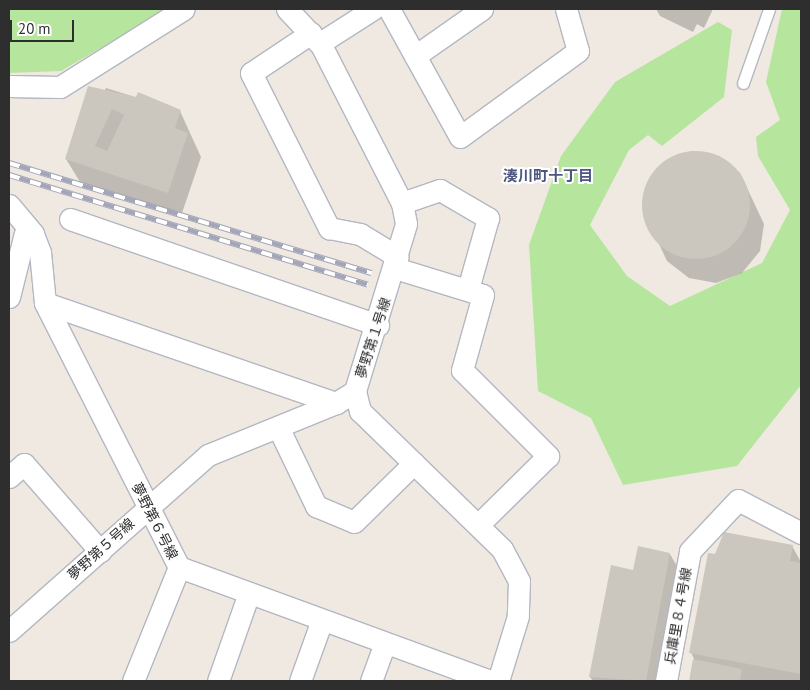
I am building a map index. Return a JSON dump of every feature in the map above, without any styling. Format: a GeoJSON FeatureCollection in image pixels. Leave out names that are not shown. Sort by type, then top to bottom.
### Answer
{"type":"FeatureCollection","features":[{"type":"Feature","properties":{"kind":"street"},"geometry":{"type":"LineString","coordinates":[[9,86],[60,87],[184,9]]}},
{"type":"Feature","properties":{"kind":"street","name":"夢野第１号線"},"geometry":{"type":"LineString","coordinates":[[287,9],[315,38],[402,203],[406,224],[397,262],[355,391],[360,411],[502,549],[519,581],[518,616],[498,681]]}},
{"type":"Feature","properties":{"kind":"street"},"geometry":{"type":"LineString","coordinates":[[373,9],[251,73],[329,228],[360,234],[397,262],[483,295],[462,370],[548,456],[478,525]]}},
{"type":"Feature","properties":{"kind":"street"},"geometry":{"type":"LineString","coordinates":[[389,9],[460,138],[578,52],[566,9]]}},
{"type":"Feature","properties":{"kind":"street"},"geometry":{"type":"LineString","coordinates":[[415,56],[482,9]]}},
{"type":"Feature","properties":{"kind":"street"},"geometry":{"type":"LineString","coordinates":[[402,203],[440,190],[488,218],[468,289]]}},
{"type":"Feature","properties":{"kind":"street","name":"夢野第６号線"},"geometry":{"type":"LineString","coordinates":[[9,205],[22,233],[40,252],[45,302],[179,567],[385,644],[450,675],[490,681]]}},
{"type":"Feature","properties":{"kind":"street"},"geometry":{"type":"LineString","coordinates":[[70,219],[378,325]]}},
{"type":"Feature","properties":{"kind":"street"},"geometry":{"type":"LineString","coordinates":[[9,296],[22,233]]}},
{"type":"Feature","properties":{"kind":"street"},"geometry":{"type":"LineString","coordinates":[[45,302],[336,403]]}},
{"type":"Feature","properties":{"kind":"street","name":"夢野第５号線"},"geometry":{"type":"LineString","coordinates":[[9,631],[208,455],[336,403],[355,391]]}},
{"type":"Feature","properties":{"kind":"street"},"geometry":{"type":"LineString","coordinates":[[278,427],[316,506],[354,522],[414,463]]}},
{"type":"Feature","properties":{"kind":"street"},"geometry":{"type":"LineString","coordinates":[[9,477],[24,464],[100,551]]}},
{"type":"Feature","properties":{"kind":"street","name":"兵庫里８４号線"},"geometry":{"type":"LineString","coordinates":[[666,681],[690,551],[738,500],[801,533]]}},
{"type":"Feature","properties":{"kind":"street"},"geometry":{"type":"LineString","coordinates":[[133,681],[179,567]]}},
{"type":"Feature","properties":{"kind":"street"},"geometry":{"type":"LineString","coordinates":[[218,681],[249,594]]}},
{"type":"Feature","properties":{"kind":"street"},"geometry":{"type":"LineString","coordinates":[[300,681],[322,620]]}},
{"type":"Feature","properties":{"kind":"street"},"geometry":{"type":"LineString","coordinates":[[371,681],[385,644]]}},
{"type":"Feature","properties":{"kind":"lane"},"geometry":{"type":"LineString","coordinates":[[743,83],[769,9]]}},
{"type":"Feature","properties":{"kind":"green space"},"geometry":{"type":"Polygon","coordinates":[[[9,9],[168,9],[61,71],[9,73],[9,9]]]}},
{"type":"Feature","properties":{"kind":"green space"},"geometry":{"type":"Polygon","coordinates":[[[782,9],[801,9],[801,385],[737,466],[623,485],[591,418],[538,391],[529,245],[561,156],[615,82],[718,22],[732,30],[724,97],[662,146],[648,135],[629,150],[590,225],[627,276],[670,306],[762,263],[790,210],[758,156],[756,137],[780,120],[766,82],[782,9]]]}},
{"type":"Feature","properties":{"kind":"building"},"geometry":{"type":"Polygon","coordinates":[[[88,86],[136,97],[138,92],[181,110],[175,128],[188,133],[168,193],[65,159],[88,86]],[[112,109],[95,146],[107,151],[124,115],[112,109]]]}},
{"type":"Feature","properties":{"kind":"building"},"geometry":{"type":"Polygon","coordinates":[[[696,151],[717,155],[734,167],[746,184],[750,205],[746,226],[734,243],[717,255],[696,259],[675,255],[658,243],[646,226],[642,205],[646,184],[658,167],[675,155],[696,151]]]}},
{"type":"Feature","properties":{"kind":"building"},"geometry":{"type":"Polygon","coordinates":[[[724,532],[793,545],[790,561],[801,563],[801,674],[689,653],[708,553],[715,554],[724,532]]]}},
{"type":"Feature","properties":{"kind":"building"},"geometry":{"type":"Polygon","coordinates":[[[638,546],[670,553],[646,681],[589,677],[611,565],[633,570],[638,546]]]}},
{"type":"Feature","properties":{"kind":"building"},"geometry":{"type":"Polygon","coordinates":[[[693,659],[742,669],[740,681],[689,681],[693,659]]]}},
{"type":"Feature","properties":{"kind":"railway"},"geometry":{"type":"LineString","coordinates":[[9,163],[372,273]]}},
{"type":"Feature","properties":{"kind":"railway"},"geometry":{"type":"LineString","coordinates":[[9,175],[368,285]]}},
{"type":"Feature","properties":{"kind":"district","name":"湊川町十丁目"},"geometry":{"type":"Point","coordinates":[548,176]}}]}
